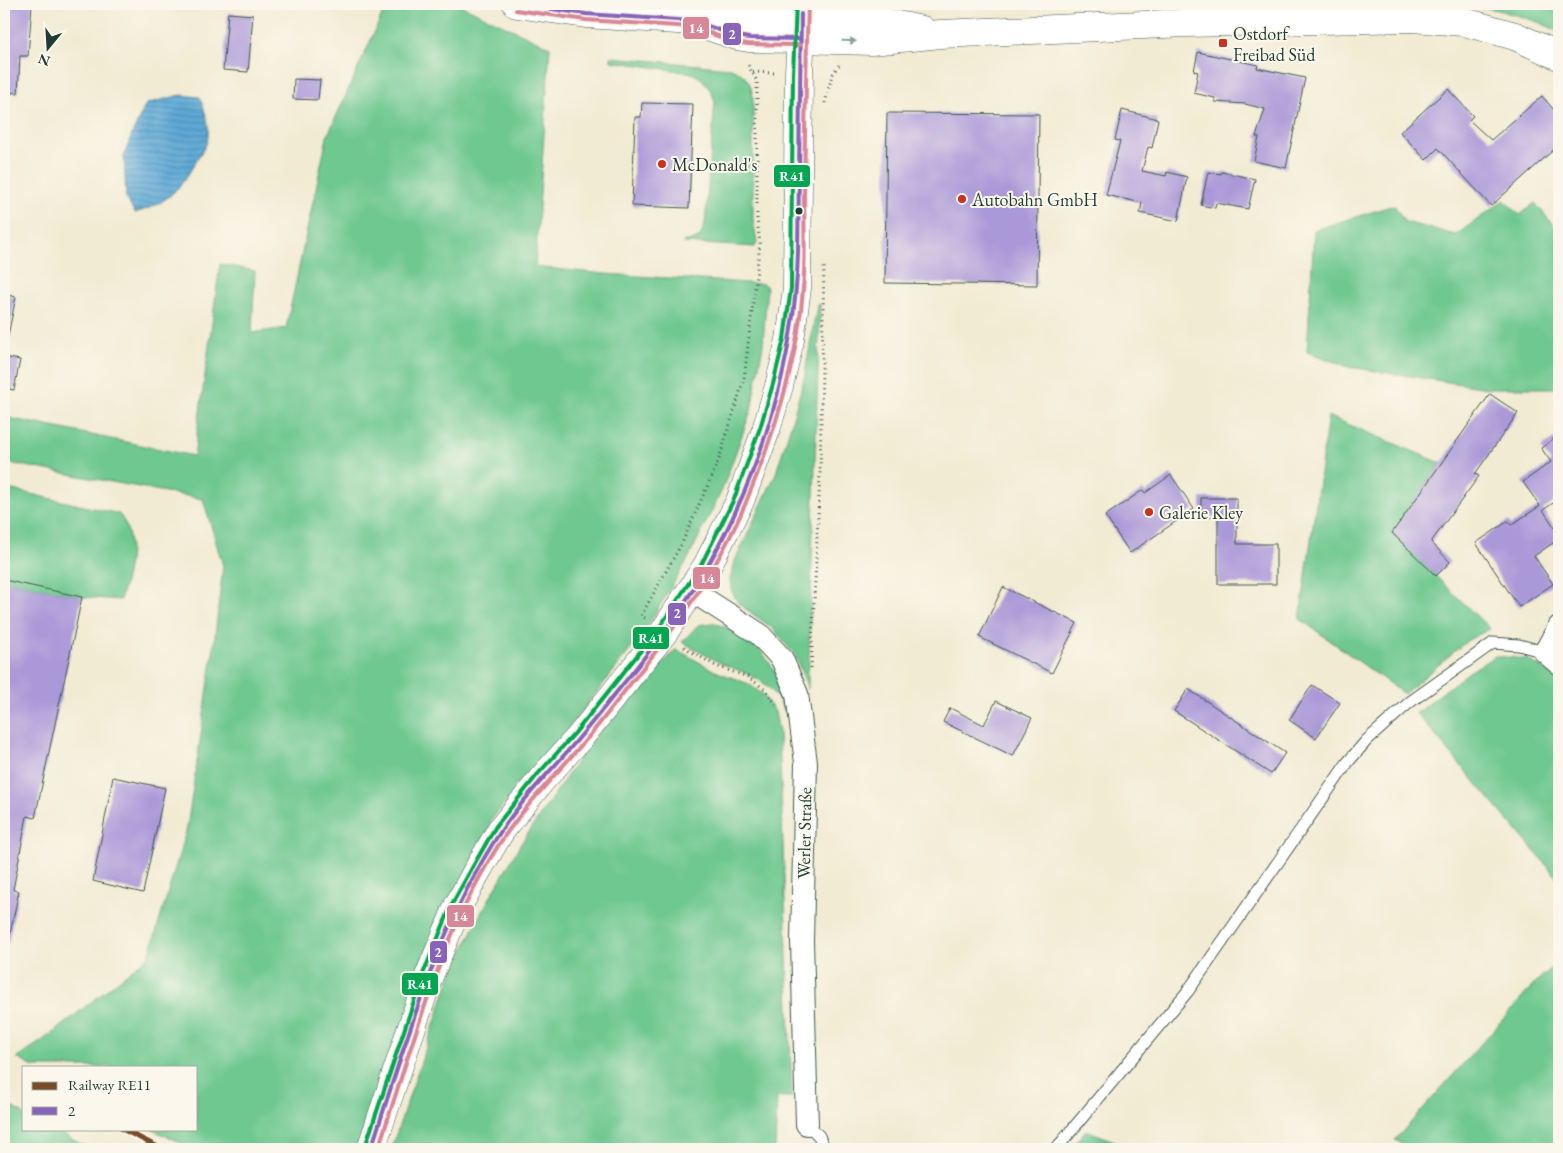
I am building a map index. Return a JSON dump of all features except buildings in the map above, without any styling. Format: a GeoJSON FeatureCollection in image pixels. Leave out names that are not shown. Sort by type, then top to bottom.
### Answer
{"type":"FeatureCollection","features":[{"type":"Feature","properties":{"kind":"main road"},"geometry":{"type":"LineString","coordinates":[[517,4],[586,14],[693,21],[749,38],[801,19]]}},
{"type":"Feature","properties":{"kind":"main road"},"geometry":{"type":"LineString","coordinates":[[693,21],[729,11],[801,19],[871,42],[941,34],[1215,22],[1314,21],[1388,17],[1420,18],[1464,22],[1490,29],[1515,36],[1559,56]]}},
{"type":"Feature","properties":{"kind":"main road"},"geometry":{"type":"LineString","coordinates":[[371,1149],[429,976],[458,906],[477,871],[501,830],[543,778],[580,737],[664,632],[692,592],[712,558],[740,502],[766,430],[779,386],[790,340],[797,288],[801,19]]}},
{"type":"Feature","properties":{"kind":"street","name":"Werler Straße"},"geometry":{"type":"LineString","coordinates":[[692,592],[760,634],[782,659],[798,694],[806,763],[802,941],[807,1124]]}},
{"type":"Feature","properties":{"kind":"street"},"geometry":{"type":"LineString","coordinates":[[1552,658],[1559,627]]}},
{"type":"Feature","properties":{"kind":"lane"},"geometry":{"type":"LineString","coordinates":[[1056,1149],[1188,991],[1332,782],[1367,740],[1410,702],[1493,643],[1519,645],[1552,658]]}},
{"type":"Feature","properties":{"kind":"lane"},"geometry":{"type":"LineString","coordinates":[[807,1124],[819,1136],[824,1149]]}},
{"type":"Feature","properties":{"kind":"path"},"geometry":{"type":"LineString","coordinates":[[749,38],[748,65],[756,82],[759,259]]}},
{"type":"Feature","properties":{"kind":"path"},"geometry":{"type":"LineString","coordinates":[[824,105],[832,75]]}},
{"type":"Feature","properties":{"kind":"path"},"geometry":{"type":"LineString","coordinates":[[811,673],[820,474],[824,260]]}},
{"type":"Feature","properties":{"kind":"green space"},"geometry":{"type":"Polygon","coordinates":[[[387,4],[458,4],[550,47],[535,267],[605,274],[764,284],[767,287],[763,345],[751,411],[722,490],[687,561],[642,635],[570,726],[492,819],[361,1149],[194,1149],[153,1130],[198,1130],[198,1066],[31,1066],[17,1058],[50,1035],[149,956],[187,828],[213,654],[223,566],[203,499],[4,462],[4,417],[194,456],[220,264],[255,271],[252,333],[286,328],[327,137],[387,4]]]}},
{"type":"Feature","properties":{"kind":"green space"},"geometry":{"type":"Polygon","coordinates":[[[1468,4],[1559,4],[1559,32],[1527,18],[1468,4]]]}},
{"type":"Feature","properties":{"kind":"green space"},"geometry":{"type":"Polygon","coordinates":[[[611,57],[731,68],[744,76],[750,84],[753,99],[753,219],[757,242],[755,247],[683,243],[684,241],[698,238],[705,224],[715,101],[711,91],[702,79],[692,73],[611,61],[611,57]]]}},
{"type":"Feature","properties":{"kind":"green space"},"geometry":{"type":"Polygon","coordinates":[[[1504,200],[1520,215],[1535,203],[1559,232],[1559,388],[1487,388],[1349,367],[1307,352],[1314,230],[1394,205],[1405,222],[1456,235],[1504,200]]]}},
{"type":"Feature","properties":{"kind":"green space"},"geometry":{"type":"Polygon","coordinates":[[[820,304],[808,689],[795,655],[772,628],[739,604],[731,590],[730,579],[735,561],[776,473],[804,379],[817,305],[820,304]]]}},
{"type":"Feature","properties":{"kind":"green space"},"geometry":{"type":"Polygon","coordinates":[[[1328,416],[1441,463],[1391,532],[1490,629],[1468,640],[1404,694],[1300,619],[1328,416]]]}},
{"type":"Feature","properties":{"kind":"green space"},"geometry":{"type":"Polygon","coordinates":[[[4,488],[119,514],[125,523],[130,544],[126,579],[120,600],[82,597],[4,580],[4,488]]]}},
{"type":"Feature","properties":{"kind":"green space"},"geometry":{"type":"Polygon","coordinates":[[[712,623],[741,635],[753,643],[763,654],[778,678],[787,708],[785,712],[780,701],[760,680],[718,662],[682,642],[698,625],[712,623]]]}},
{"type":"Feature","properties":{"kind":"green space"},"geometry":{"type":"Polygon","coordinates":[[[676,649],[715,671],[749,684],[763,695],[775,712],[779,732],[792,1097],[777,1097],[775,1149],[391,1149],[449,981],[480,915],[520,845],[590,742],[676,649]]]}},
{"type":"Feature","properties":{"kind":"green space"},"geometry":{"type":"Polygon","coordinates":[[[1495,656],[1527,659],[1559,679],[1559,880],[1416,713],[1469,672],[1495,656]]]}},
{"type":"Feature","properties":{"kind":"green space"},"geometry":{"type":"Polygon","coordinates":[[[1559,962],[1559,1149],[1412,1149],[1395,1140],[1539,979],[1559,962]]]}},
{"type":"Feature","properties":{"kind":"green space"},"geometry":{"type":"Polygon","coordinates":[[[4,1103],[22,1113],[22,1130],[54,1130],[90,1149],[4,1149],[4,1103]]]}},
{"type":"Feature","properties":{"kind":"green space"},"geometry":{"type":"Polygon","coordinates":[[[1086,1130],[1135,1149],[1070,1149],[1086,1130]]]}},
{"type":"Feature","properties":{"kind":"water"},"geometry":{"type":"Polygon","coordinates":[[[180,95],[200,97],[208,125],[207,142],[185,178],[172,194],[156,205],[135,213],[126,199],[124,156],[132,134],[146,104],[180,95]]]}},
{"type":"Feature","properties":{"kind":"rail line","name":"RE11"},"geometry":{"type":"LineString","coordinates":[[124,1130],[162,1149]]}},
{"type":"Feature","properties":{"kind":"transit line","name":"2"},"geometry":{"type":"LineString","coordinates":[[517,4],[586,14],[693,21],[737,36],[749,38],[800,39]]}},
{"type":"Feature","properties":{"kind":"transit line","name":"R41"},"geometry":{"type":"LineString","coordinates":[[365,1147],[423,974],[452,904],[472,868],[496,826],[538,774],[575,733],[659,628],[702,563],[734,499],[760,428],[773,384],[784,339],[791,288],[793,74],[796,4]]}},
{"type":"Feature","properties":{"kind":"transit line","name":"14"},"geometry":{"type":"LineString","coordinates":[[378,1149],[417,1028],[447,946],[464,907],[484,869],[515,822],[595,729],[693,599],[735,527],[766,451],[790,370],[796,343],[803,289],[808,4]]}},
{"type":"Feature","properties":{"kind":"transit line","name":"14"},"geometry":{"type":"LineString","coordinates":[[516,10],[586,20],[692,27],[735,42],[748,44],[800,45]]}},
{"type":"Feature","properties":{"kind":"transit line","name":"2"},"geometry":{"type":"LineString","coordinates":[[371,1149],[411,1026],[441,945],[479,868],[516,810],[597,716],[652,648],[686,600],[707,567],[726,531],[759,455],[782,375],[795,294],[798,253],[801,14]]}},
{"type":"Feature","properties":{"kind":"place","name":"Ostdorf Freibad Süd"},"geometry":{"type":"Point","coordinates":[1223,43]}},
{"type":"Feature","properties":{"kind":"place","name":"McDonald's"},"geometry":{"type":"Point","coordinates":[662,164]}},
{"type":"Feature","properties":{"kind":"place","name":"Autobahn GmbH"},"geometry":{"type":"Point","coordinates":[962,199]}},
{"type":"Feature","properties":{"kind":"place","name":"Galerie Kley"},"geometry":{"type":"Point","coordinates":[1149,512]}}]}
